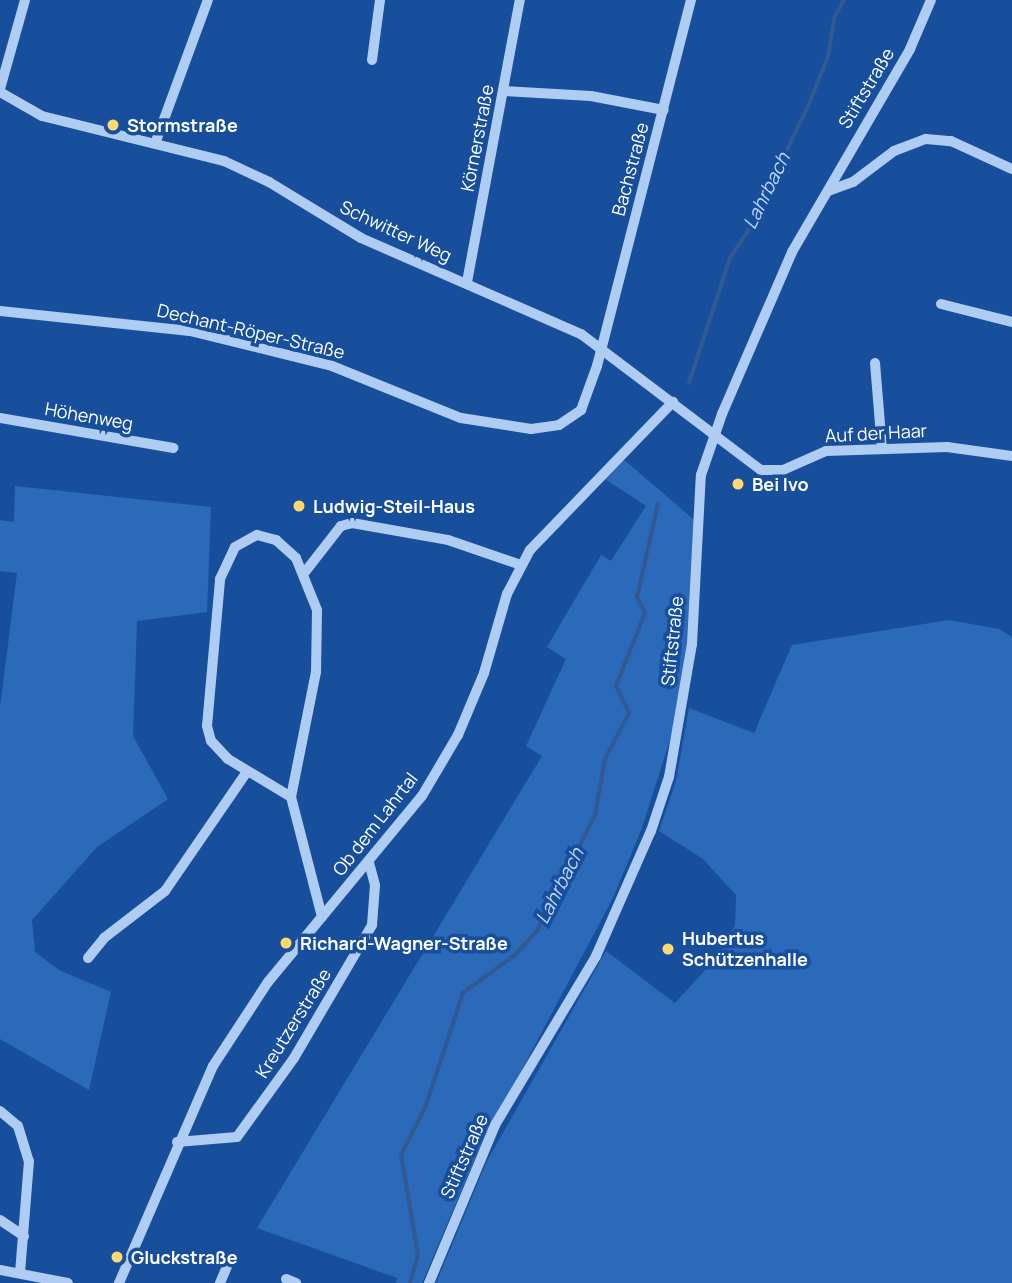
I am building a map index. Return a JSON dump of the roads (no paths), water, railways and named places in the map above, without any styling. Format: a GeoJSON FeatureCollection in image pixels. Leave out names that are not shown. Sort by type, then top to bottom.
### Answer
{"type":"FeatureCollection","features":[{"type":"Feature","properties":{"kind":"street"},"geometry":{"type":"LineString","coordinates":[[0,91],[25,0]]}},
{"type":"Feature","properties":{"kind":"street"},"geometry":{"type":"LineString","coordinates":[[156,141],[208,0]]}},
{"type":"Feature","properties":{"kind":"street"},"geometry":{"type":"LineString","coordinates":[[372,60],[380,0]]}},
{"type":"Feature","properties":{"kind":"street","name":"Körnerstraße"},"geometry":{"type":"LineString","coordinates":[[467,282],[520,0]]}},
{"type":"Feature","properties":{"kind":"street","name":"Bachstraße"},"geometry":{"type":"LineString","coordinates":[[602,346],[691,0]]}},
{"type":"Feature","properties":{"kind":"street","name":"Stiftstraße"},"geometry":{"type":"LineString","coordinates":[[429,1283],[480,1157],[596,956],[651,831],[669,778],[692,645],[699,493],[714,436],[783,271],[910,49],[931,0]]}},
{"type":"Feature","properties":{"kind":"street","name":"Schwitter Weg"},"geometry":{"type":"LineString","coordinates":[[0,91],[42,116],[156,141],[250,173],[361,238],[467,282],[602,346],[714,436]]}},
{"type":"Feature","properties":{"kind":"street"},"geometry":{"type":"LineString","coordinates":[[504,91],[591,96],[664,110]]}},
{"type":"Feature","properties":{"kind":"street"},"geometry":{"type":"LineString","coordinates":[[828,191],[853,182],[894,151],[926,139],[951,141],[1010,164]]}},
{"type":"Feature","properties":{"kind":"street"},"geometry":{"type":"LineString","coordinates":[[942,304],[1012,322]]}},
{"type":"Feature","properties":{"kind":"street","name":"Dechant-Röper-Straße"},"geometry":{"type":"LineString","coordinates":[[0,311],[190,331],[332,366],[442,413],[531,429],[559,425],[581,410],[602,346]]}},
{"type":"Feature","properties":{"kind":"street"},"geometry":{"type":"LineString","coordinates":[[875,363],[882,449]]}},
{"type":"Feature","properties":{"kind":"street","name":"Ob dem Lahrtal"},"geometry":{"type":"LineString","coordinates":[[119,1283],[203,1083],[240,1023],[322,917],[422,796],[458,735],[521,565],[552,524],[673,402]]}},
{"type":"Feature","properties":{"kind":"street","name":"Höhenweg"},"geometry":{"type":"LineString","coordinates":[[0,418],[173,448]]}},
{"type":"Feature","properties":{"kind":"street","name":"Auf der Haar"},"geometry":{"type":"LineString","coordinates":[[714,436],[753,467],[767,471],[783,470],[826,451],[947,447],[1012,456]]}},
{"type":"Feature","properties":{"kind":"street"},"geometry":{"type":"LineString","coordinates":[[305,572],[345,523],[449,540],[521,565]]}},
{"type":"Feature","properties":{"kind":"street"},"geometry":{"type":"LineString","coordinates":[[291,797],[246,773],[214,746],[206,726],[220,579],[227,558],[241,541],[257,535],[276,541],[305,572],[317,610],[319,655],[291,797],[322,917]]}},
{"type":"Feature","properties":{"kind":"street"},"geometry":{"type":"LineString","coordinates":[[88,958],[104,938],[165,891],[246,773]]}},
{"type":"Feature","properties":{"kind":"street","name":"Kreutzerstraße"},"geometry":{"type":"LineString","coordinates":[[177,1142],[237,1137],[294,1058],[372,925],[375,885],[369,863]]}},
{"type":"Feature","properties":{"kind":"street"},"geometry":{"type":"LineString","coordinates":[[0,1111],[18,1126],[29,1161],[20,1272]]}},
{"type":"Feature","properties":{"kind":"street"},"geometry":{"type":"LineString","coordinates":[[0,1220],[23,1236]]}},
{"type":"Feature","properties":{"kind":"street"},"geometry":{"type":"LineString","coordinates":[[220,1283],[229,1259]]}},
{"type":"Feature","properties":{"kind":"street"},"geometry":{"type":"LineString","coordinates":[[0,1270],[68,1283]]}},
{"type":"Feature","properties":{"kind":"waterway","name":"Lahrbach"},"geometry":{"type":"LineString","coordinates":[[689,383],[730,258],[747,233],[809,104],[828,57],[834,18],[844,0]]}},
{"type":"Feature","properties":{"kind":"waterway","name":"Lahrbach"},"geometry":{"type":"LineString","coordinates":[[410,1283],[418,1255],[401,1155],[425,1108],[463,993],[515,955],[537,931],[595,815],[605,759],[629,713],[616,686],[645,613],[637,598],[658,504]]}},
{"type":"Feature","properties":{"kind":"place","name":"Stormstraße"},"geometry":{"type":"Point","coordinates":[113,125]}},
{"type":"Feature","properties":{"kind":"place","name":"Bei Ivo"},"geometry":{"type":"Point","coordinates":[738,484]}},
{"type":"Feature","properties":{"kind":"place","name":"Ludwig-Steil-Haus"},"geometry":{"type":"Point","coordinates":[299,506]}},
{"type":"Feature","properties":{"kind":"place","name":"Richard-Wagner-Straße"},"geometry":{"type":"Point","coordinates":[286,943]}},
{"type":"Feature","properties":{"kind":"place","name":"Hubertus Schützenhalle"},"geometry":{"type":"Point","coordinates":[668,949]}},
{"type":"Feature","properties":{"kind":"place","name":"Gluckstraße"},"geometry":{"type":"Point","coordinates":[117,1257]}}]}
